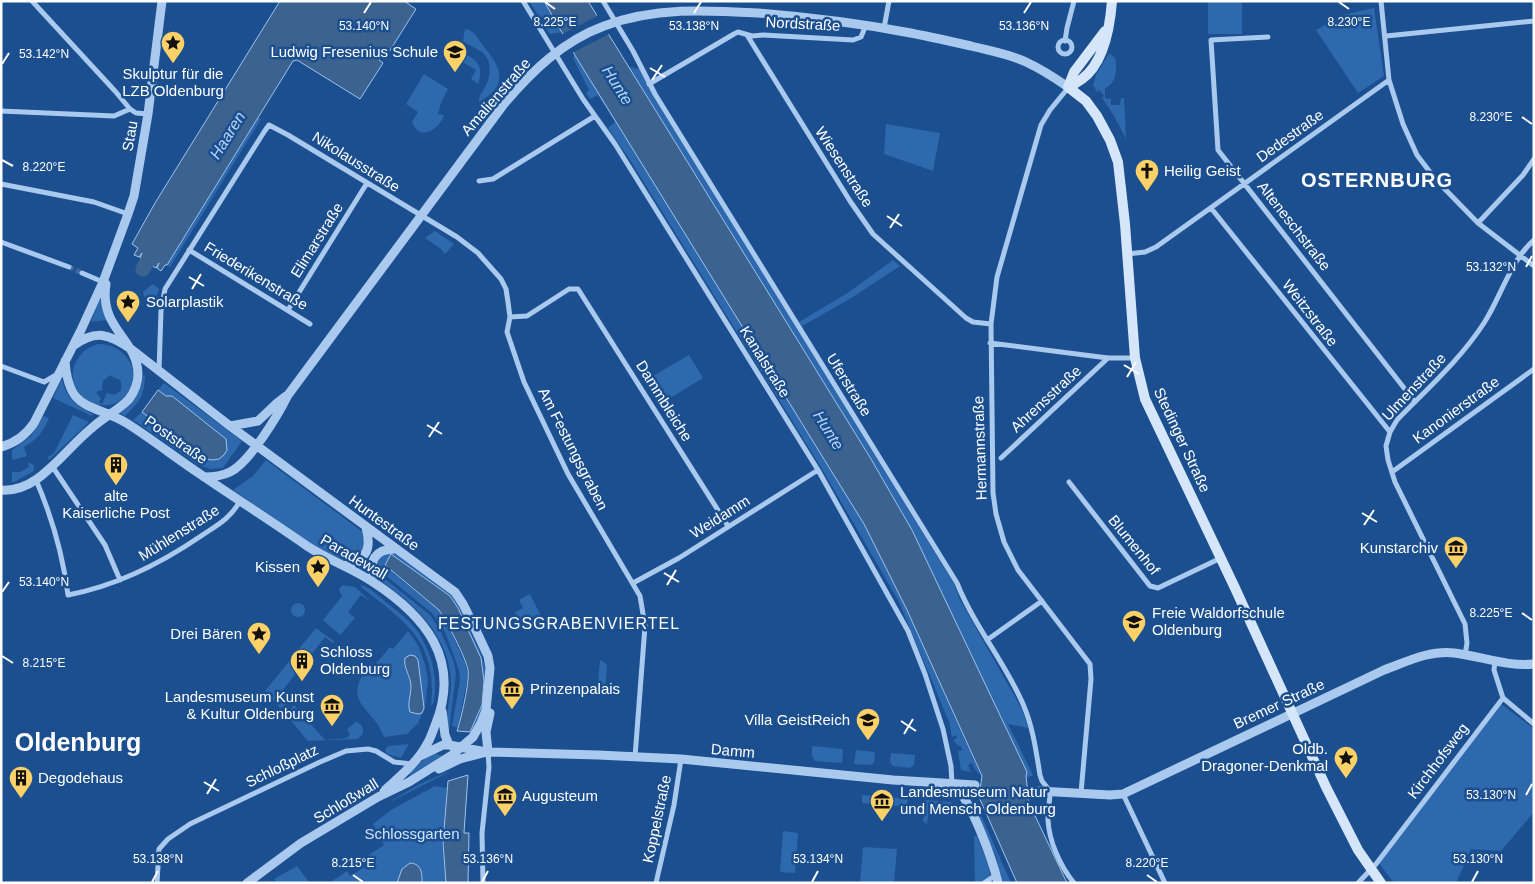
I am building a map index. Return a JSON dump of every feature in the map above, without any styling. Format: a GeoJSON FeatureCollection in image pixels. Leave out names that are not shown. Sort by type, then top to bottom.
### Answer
{"type":"FeatureCollection","features":[{"type":"Feature","properties":{"kind":"main road"},"geometry":{"type":"LineString","coordinates":[[1068,87],[1074,72],[1109,23],[1112,1]]}},
{"type":"Feature","properties":{"kind":"main road","name":"Stedinger Straße"},"geometry":{"type":"LineString","coordinates":[[1068,87],[1086,101],[1104,128],[1115,151],[1120,177],[1135,358],[1145,399],[1344,824],[1370,870],[1381,883]]}},
{"type":"Feature","properties":{"kind":"street"},"geometry":{"type":"LineString","coordinates":[[32,1],[130,109],[148,114]]}},
{"type":"Feature","properties":{"kind":"street","name":"Stau"},"geometry":{"type":"LineString","coordinates":[[1,447],[17,440],[27,432],[40,412],[108,271],[134,196],[148,114],[162,1]]}},
{"type":"Feature","properties":{"kind":"street","name":"Kanalstraße"},"geometry":{"type":"LineString","coordinates":[[523,1],[595,116],[615,144],[818,470],[908,631],[925,674],[943,729],[952,784]]}},
{"type":"Feature","properties":{"kind":"street","name":"Uferstraße"},"geometry":{"type":"LineString","coordinates":[[603,1],[633,52],[649,84],[952,575],[986,640],[1014,684],[1034,737],[1042,781],[1050,791]]}},
{"type":"Feature","properties":{"kind":"street"},"geometry":{"type":"LineString","coordinates":[[884,28],[889,1]]}},
{"type":"Feature","properties":{"kind":"street"},"geometry":{"type":"LineString","coordinates":[[1065,40],[1066,28],[1074,1]]}},
{"type":"Feature","properties":{"kind":"street"},"geometry":{"type":"LineString","coordinates":[[1381,1],[1389,80],[1403,124],[1417,155],[1436,180],[1478,223],[1534,266]]}},
{"type":"Feature","properties":{"kind":"street","name":"Amalienstraße"},"geometry":{"type":"LineString","coordinates":[[204,477],[214,477],[232,471],[243,462],[282,407],[288,395],[504,104],[521,84],[550,58],[579,37],[604,26],[633,17],[680,10],[710,10],[790,16],[866,25]]}},
{"type":"Feature","properties":{"kind":"street"},"geometry":{"type":"LineString","coordinates":[[1386,36],[1534,21]]}},
{"type":"Feature","properties":{"kind":"street"},"geometry":{"type":"LineString","coordinates":[[866,25],[938,38],[1010,56],[1034,66],[1068,87]]}},
{"type":"Feature","properties":{"kind":"street","name":"Nordstraße"},"geometry":{"type":"LineString","coordinates":[[649,84],[738,32],[747,35],[853,40],[861,37],[866,25]]}},
{"type":"Feature","properties":{"kind":"street","name":"Wiesenstraße"},"geometry":{"type":"LineString","coordinates":[[747,35],[850,201],[873,234],[966,318],[973,322],[991,324]]}},
{"type":"Feature","properties":{"kind":"street","name":"Alteneschstraße"},"geometry":{"type":"LineString","coordinates":[[1268,37],[1211,40],[1218,150],[1415,402]]}},
{"type":"Feature","properties":{"kind":"street","name":"Dedestraße"},"geometry":{"type":"LineString","coordinates":[[1127,254],[1148,251],[1389,80]]}},
{"type":"Feature","properties":{"kind":"street","name":"Hermannstraße"},"geometry":{"type":"LineString","coordinates":[[1068,87],[1041,125],[997,277],[990,343],[991,465],[996,514],[1004,542],[1018,570],[1090,664],[1091,679],[1081,793]]}},
{"type":"Feature","properties":{"kind":"street"},"geometry":{"type":"LineString","coordinates":[[1,111],[114,116],[130,109]]}},
{"type":"Feature","properties":{"kind":"street"},"geometry":{"type":"LineString","coordinates":[[479,181],[493,178],[595,116]]}},
{"type":"Feature","properties":{"kind":"street","name":"Nikolausstraße"},"geometry":{"type":"LineString","coordinates":[[189,250],[266,128],[271,125],[421,215]]}},
{"type":"Feature","properties":{"kind":"street"},"geometry":{"type":"LineString","coordinates":[[1478,223],[1523,175],[1534,159]]}},
{"type":"Feature","properties":{"kind":"street","name":"Elimarstraße"},"geometry":{"type":"LineString","coordinates":[[288,310],[367,183]]}},
{"type":"Feature","properties":{"kind":"street"},"geometry":{"type":"LineString","coordinates":[[1,184],[94,202],[128,214]]}},
{"type":"Feature","properties":{"kind":"street","name":"Weitzstraße"},"geometry":{"type":"LineString","coordinates":[[1211,208],[1390,432]]}},
{"type":"Feature","properties":{"kind":"street","name":"Am Festungsgraben"},"geometry":{"type":"LineString","coordinates":[[421,215],[466,243],[487,262],[501,279],[506,289],[510,317],[507,332],[524,382],[568,474],[640,596],[645,626],[635,757]]}},
{"type":"Feature","properties":{"kind":"street","name":"Ulmenstraße"},"geometry":{"type":"LineString","coordinates":[[1465,655],[1467,643],[1465,624],[1408,510],[1392,472],[1387,451],[1387,439],[1397,420],[1461,355],[1485,322],[1520,256],[1534,240]]}},
{"type":"Feature","properties":{"kind":"street"},"geometry":{"type":"LineString","coordinates":[[1,242],[69,267]]}},
{"type":"Feature","properties":{"kind":"street"},"geometry":{"type":"LineString","coordinates":[[160,372],[162,295],[189,250]]}},
{"type":"Feature","properties":{"kind":"street","name":"Friederikenstraße"},"geometry":{"type":"LineString","coordinates":[[189,250],[310,324]]}},
{"type":"Feature","properties":{"kind":"street","name":"Stau"},"geometry":{"type":"LineString","coordinates":[[108,271],[104,296],[105,305],[113,325],[130,349]]}},
{"type":"Feature","properties":{"kind":"street"},"geometry":{"type":"LineString","coordinates":[[82,272],[103,282]]}},
{"type":"Feature","properties":{"kind":"street","name":"Dammbleiche"},"geometry":{"type":"LineString","coordinates":[[510,317],[527,316],[569,289],[578,289],[728,526]]}},
{"type":"Feature","properties":{"kind":"street","name":"Huntestraße"},"geometry":{"type":"LineString","coordinates":[[73,346],[89,337],[100,335],[114,338],[455,592],[463,604],[488,656],[490,668],[488,696],[481,723],[473,737],[462,748]]}},
{"type":"Feature","properties":{"kind":"street"},"geometry":{"type":"LineString","coordinates":[[990,343],[1108,358],[1135,358]]}},
{"type":"Feature","properties":{"kind":"street"},"geometry":{"type":"LineString","coordinates":[[1,490],[17,489],[36,480],[92,427],[127,400],[138,380],[137,365],[130,349]]}},
{"type":"Feature","properties":{"kind":"street","name":"Ahrensstraße"},"geometry":{"type":"LineString","coordinates":[[1001,458],[1108,358]]}},
{"type":"Feature","properties":{"kind":"street"},"geometry":{"type":"LineString","coordinates":[[65,361],[69,386],[74,396],[86,405],[109,415]]}},
{"type":"Feature","properties":{"kind":"street"},"geometry":{"type":"LineString","coordinates":[[1,366],[44,382],[59,374]]}},
{"type":"Feature","properties":{"kind":"street","name":"Kanonierstraße"},"geometry":{"type":"LineString","coordinates":[[1392,472],[1534,369]]}},
{"type":"Feature","properties":{"kind":"street","name":"Amalienstraße"},"geometry":{"type":"LineString","coordinates":[[230,426],[258,421],[288,395]]}},
{"type":"Feature","properties":{"kind":"street","name":"Poststraße"},"geometry":{"type":"LineString","coordinates":[[109,415],[129,425],[225,491]]}},
{"type":"Feature","properties":{"kind":"street"},"geometry":{"type":"LineString","coordinates":[[52,466],[105,545],[120,580]]}},
{"type":"Feature","properties":{"kind":"street","name":"Weidamm"},"geometry":{"type":"LineString","coordinates":[[633,583],[679,558],[818,470]]}},
{"type":"Feature","properties":{"kind":"street","name":"Mühlenstraße"},"geometry":{"type":"LineString","coordinates":[[36,480],[52,523],[64,565],[68,595],[90,591],[163,561],[232,515],[241,501]]}},
{"type":"Feature","properties":{"kind":"street","name":"Blumenhof"},"geometry":{"type":"LineString","coordinates":[[1069,482],[1150,586],[1158,588],[1221,558]]}},
{"type":"Feature","properties":{"kind":"street","name":"Paradewall"},"geometry":{"type":"LineString","coordinates":[[225,491],[312,549],[373,582],[418,619],[429,632],[436,645],[443,670],[442,708],[428,743],[416,760],[378,797]]}},
{"type":"Feature","properties":{"kind":"street"},"geometry":{"type":"LineString","coordinates":[[344,566],[356,562],[366,552],[369,544],[366,527]]}},
{"type":"Feature","properties":{"kind":"street"},"geometry":{"type":"LineString","coordinates":[[373,582],[371,565],[375,557],[380,551],[397,549]]}},
{"type":"Feature","properties":{"kind":"street"},"geometry":{"type":"LineString","coordinates":[[986,640],[1042,601]]}},
{"type":"Feature","properties":{"kind":"street","name":"Bremer Straße"},"geometry":{"type":"LineString","coordinates":[[1038,791],[1123,794],[1384,670],[1416,658],[1441,652],[1524,665],[1534,664]]}},
{"type":"Feature","properties":{"kind":"street"},"geometry":{"type":"LineString","coordinates":[[1495,661],[1494,670],[1503,698],[1534,724]]}},
{"type":"Feature","properties":{"kind":"street"},"geometry":{"type":"LineString","coordinates":[[483,883],[482,833],[490,767],[486,732],[493,689],[490,668]]}},
{"type":"Feature","properties":{"kind":"street","name":"Kirchhofsweg"},"geometry":{"type":"LineString","coordinates":[[1358,883],[1503,698]]}},
{"type":"Feature","properties":{"kind":"street"},"geometry":{"type":"LineString","coordinates":[[442,708],[449,744]]}},
{"type":"Feature","properties":{"kind":"street"},"geometry":{"type":"LineString","coordinates":[[416,760],[436,747],[449,744],[487,752]]}},
{"type":"Feature","properties":{"kind":"street","name":"Schloßwall"},"geometry":{"type":"LineString","coordinates":[[248,883],[301,843],[378,797],[409,782],[462,748]]}},
{"type":"Feature","properties":{"kind":"street","name":"Schloßplatz"},"geometry":{"type":"LineString","coordinates":[[157,883],[159,849],[190,824],[338,754],[354,749],[376,751],[394,762],[416,760]]}},
{"type":"Feature","properties":{"kind":"street"},"geometry":{"type":"LineString","coordinates":[[409,782],[460,759],[487,752]]}},
{"type":"Feature","properties":{"kind":"street","name":"Damm"},"geometry":{"type":"LineString","coordinates":[[487,752],[681,760],[975,785]]}},
{"type":"Feature","properties":{"kind":"street","name":"Koppelstraße"},"geometry":{"type":"LineString","coordinates":[[656,883],[674,805],[681,760]]}},
{"type":"Feature","properties":{"kind":"street"},"geometry":{"type":"LineString","coordinates":[[952,784],[957,788],[973,817],[997,879],[984,883]]}},
{"type":"Feature","properties":{"kind":"street"},"geometry":{"type":"LineString","coordinates":[[1050,791],[1049,832],[1059,858],[1074,883]]}},
{"type":"Feature","properties":{"kind":"street"},"geometry":{"type":"LineString","coordinates":[[1123,794],[1165,883]]}},
{"type":"Feature","properties":{"kind":"green space"},"geometry":{"type":"Polygon","coordinates":[[[529,1],[544,1],[562,32],[550,34],[529,1]]]}},
{"type":"Feature","properties":{"kind":"green space"},"geometry":{"type":"Polygon","coordinates":[[[1208,1],[1242,1],[1242,34],[1208,34],[1208,1]]]}},
{"type":"Feature","properties":{"kind":"green space"},"geometry":{"type":"Polygon","coordinates":[[[1374,8],[1384,76],[1358,93],[1316,30],[1343,15],[1374,8]]]}},
{"type":"Feature","properties":{"kind":"green space"},"geometry":{"type":"Polygon","coordinates":[[[465,29],[477,36],[494,60],[499,74],[499,82],[496,88],[479,102],[489,78],[490,67],[484,54],[463,41],[465,29]]]}},
{"type":"Feature","properties":{"kind":"green space"},"geometry":{"type":"Polygon","coordinates":[[[457,51],[477,62],[480,71],[478,84],[471,79],[476,70],[453,58],[452,53],[457,51]]]}},
{"type":"Feature","properties":{"kind":"green space"},"geometry":{"type":"Polygon","coordinates":[[[575,53],[864,524],[907,610],[980,774],[972,763],[968,765],[971,772],[961,770],[958,751],[962,750],[961,746],[958,746],[953,740],[957,738],[956,735],[952,737],[949,722],[899,602],[822,469],[630,160],[608,128],[615,122],[598,95],[590,99],[586,93],[589,90],[573,58],[575,53]]]}},
{"type":"Feature","properties":{"kind":"green space"},"geometry":{"type":"Polygon","coordinates":[[[1109,53],[1115,58],[1116,71],[1114,80],[1105,88],[1105,98],[1111,99],[1111,105],[1120,105],[1121,98],[1124,98],[1126,139],[1102,98],[1104,96],[1099,90],[1097,92],[1093,85],[1096,75],[1109,53]]]}},
{"type":"Feature","properties":{"kind":"green space"},"geometry":{"type":"Polygon","coordinates":[[[629,67],[640,69],[647,84],[954,584],[959,598],[1023,711],[1028,728],[1008,724],[1033,775],[1027,778],[1026,776],[1027,772],[912,530],[871,459],[629,67]]]}},
{"type":"Feature","properties":{"kind":"green space"},"geometry":{"type":"Polygon","coordinates":[[[424,74],[448,89],[438,114],[444,115],[443,119],[429,132],[420,132],[416,129],[412,122],[418,112],[406,104],[424,74]]]}},
{"type":"Feature","properties":{"kind":"green space"},"geometry":{"type":"Polygon","coordinates":[[[258,118],[261,119],[170,267],[167,265],[258,118]]]}},
{"type":"Feature","properties":{"kind":"green space"},"geometry":{"type":"Polygon","coordinates":[[[886,124],[940,133],[933,171],[884,154],[886,124]]]}},
{"type":"Feature","properties":{"kind":"green space"},"geometry":{"type":"Polygon","coordinates":[[[435,231],[454,244],[445,254],[425,238],[435,231]]]}},
{"type":"Feature","properties":{"kind":"green space"},"geometry":{"type":"Polygon","coordinates":[[[893,260],[900,266],[853,297],[802,326],[799,322],[849,292],[893,260]]]}},
{"type":"Feature","properties":{"kind":"green space"},"geometry":{"type":"Polygon","coordinates":[[[153,284],[159,289],[156,298],[152,301],[144,296],[143,292],[153,284]]]}},
{"type":"Feature","properties":{"kind":"green space"},"geometry":{"type":"Polygon","coordinates":[[[99,301],[101,301],[107,320],[91,322],[99,301]]]}},
{"type":"Feature","properties":{"kind":"green space"},"geometry":{"type":"Polygon","coordinates":[[[98,344],[115,348],[128,359],[132,366],[132,383],[128,392],[119,401],[108,405],[96,404],[86,399],[78,391],[73,381],[73,369],[79,357],[85,350],[98,344]],[[110,375],[103,381],[102,390],[96,392],[101,399],[99,402],[102,404],[107,393],[115,395],[121,390],[120,381],[110,375]]]}},
{"type":"Feature","properties":{"kind":"green space"},"geometry":{"type":"Polygon","coordinates":[[[689,355],[703,378],[659,405],[644,381],[689,355]]]}},
{"type":"Feature","properties":{"kind":"green space"},"geometry":{"type":"Polygon","coordinates":[[[143,376],[145,376],[142,394],[125,416],[118,412],[138,392],[143,376]]]}},
{"type":"Feature","properties":{"kind":"green space"},"geometry":{"type":"Polygon","coordinates":[[[62,379],[66,391],[73,401],[93,414],[92,416],[53,398],[62,379]]]}},
{"type":"Feature","properties":{"kind":"green space"},"geometry":{"type":"Polygon","coordinates":[[[164,383],[242,441],[223,468],[211,469],[198,465],[133,420],[142,412],[201,457],[226,439],[172,396],[166,396],[158,390],[164,383]]]}},
{"type":"Feature","properties":{"kind":"green space"},"geometry":{"type":"Polygon","coordinates":[[[73,415],[89,422],[49,460],[48,457],[54,453],[73,415]]]}},
{"type":"Feature","properties":{"kind":"green space"},"geometry":{"type":"Polygon","coordinates":[[[43,416],[49,418],[39,435],[24,447],[27,456],[12,460],[12,450],[31,436],[43,416]]]}},
{"type":"Feature","properties":{"kind":"green space"},"geometry":{"type":"Polygon","coordinates":[[[266,460],[364,533],[365,544],[362,552],[344,561],[329,554],[233,490],[253,476],[266,460]]]}},
{"type":"Feature","properties":{"kind":"green space"},"geometry":{"type":"Polygon","coordinates":[[[28,462],[34,465],[34,471],[12,483],[12,472],[20,472],[29,467],[28,462]]]}},
{"type":"Feature","properties":{"kind":"green space"},"geometry":{"type":"Polygon","coordinates":[[[384,553],[399,555],[452,595],[458,604],[481,654],[487,673],[486,699],[473,732],[470,732],[482,705],[484,681],[481,658],[458,608],[450,596],[391,554],[393,573],[439,610],[465,663],[468,676],[457,731],[457,727],[452,726],[460,680],[459,670],[445,632],[432,613],[374,566],[375,562],[384,553]]]}},
{"type":"Feature","properties":{"kind":"green space"},"geometry":{"type":"Polygon","coordinates":[[[374,570],[430,615],[439,628],[454,662],[456,674],[449,730],[447,730],[447,718],[451,684],[449,667],[437,635],[415,609],[375,577],[374,570]]]}},
{"type":"Feature","properties":{"kind":"green space"},"geometry":{"type":"Polygon","coordinates":[[[342,585],[355,587],[371,602],[361,595],[348,612],[355,618],[340,635],[323,620],[342,596],[339,590],[342,585]]]}},
{"type":"Feature","properties":{"kind":"green space"},"geometry":{"type":"Polygon","coordinates":[[[361,585],[374,592],[407,619],[417,630],[423,640],[434,671],[435,693],[433,704],[431,705],[432,683],[429,664],[424,649],[404,623],[361,585]]]}},
{"type":"Feature","properties":{"kind":"green space"},"geometry":{"type":"Polygon","coordinates":[[[530,594],[543,620],[524,630],[515,612],[523,608],[519,600],[530,594]]]}},
{"type":"Feature","properties":{"kind":"green space"},"geometry":{"type":"Polygon","coordinates":[[[295,603],[301,603],[305,610],[301,617],[295,617],[291,613],[291,607],[295,603]]]}},
{"type":"Feature","properties":{"kind":"green space"},"geometry":{"type":"Polygon","coordinates":[[[316,628],[335,642],[333,643],[325,637],[282,691],[292,702],[280,708],[265,691],[316,628]]]}},
{"type":"Feature","properties":{"kind":"green space"},"geometry":{"type":"Polygon","coordinates":[[[408,631],[418,645],[425,664],[428,680],[425,708],[418,723],[407,734],[384,737],[379,727],[361,704],[358,697],[358,688],[361,677],[370,664],[374,666],[390,647],[393,649],[408,631]],[[418,660],[404,664],[411,684],[409,708],[424,708],[418,660]]]}},
{"type":"Feature","properties":{"kind":"green space"},"geometry":{"type":"Polygon","coordinates":[[[600,660],[607,664],[605,693],[597,696],[600,660]]]}},
{"type":"Feature","properties":{"kind":"green space"},"geometry":{"type":"Polygon","coordinates":[[[1500,703],[1534,729],[1534,812],[1501,851],[1471,849],[1456,883],[1394,883],[1379,863],[1500,703]]]}},
{"type":"Feature","properties":{"kind":"green space"},"geometry":{"type":"Polygon","coordinates":[[[294,705],[325,740],[347,738],[350,734],[347,729],[356,722],[362,726],[363,733],[358,739],[308,741],[286,715],[294,705]]]}},
{"type":"Feature","properties":{"kind":"green space"},"geometry":{"type":"Polygon","coordinates":[[[409,744],[401,758],[387,754],[385,750],[388,746],[409,744]]]}},
{"type":"Feature","properties":{"kind":"green space"},"geometry":{"type":"Polygon","coordinates":[[[812,746],[843,749],[842,763],[815,761],[812,756],[812,746]]]}},
{"type":"Feature","properties":{"kind":"green space"},"geometry":{"type":"Polygon","coordinates":[[[856,750],[875,752],[874,763],[870,765],[854,764],[856,750]]]}},
{"type":"Feature","properties":{"kind":"green space"},"geometry":{"type":"Polygon","coordinates":[[[433,752],[442,756],[411,775],[409,774],[428,755],[433,752]]]}},
{"type":"Feature","properties":{"kind":"green space"},"geometry":{"type":"Polygon","coordinates":[[[891,753],[915,755],[914,765],[910,768],[893,766],[890,762],[891,753]]]}},
{"type":"Feature","properties":{"kind":"green space"},"geometry":{"type":"Polygon","coordinates":[[[449,772],[384,805],[418,785],[449,772]]]}},
{"type":"Feature","properties":{"kind":"green space","name":"Schlossgarten"},"geometry":{"type":"Polygon","coordinates":[[[435,786],[447,788],[442,843],[446,883],[329,883],[347,871],[350,876],[368,865],[364,858],[384,845],[373,824],[391,810],[435,786]]]}},
{"type":"Feature","properties":{"kind":"green space"},"geometry":{"type":"Polygon","coordinates":[[[862,795],[908,799],[907,807],[862,803],[862,795]]]}},
{"type":"Feature","properties":{"kind":"green space"},"geometry":{"type":"Polygon","coordinates":[[[925,800],[951,802],[960,812],[929,809],[927,824],[923,821],[925,800]]]}},
{"type":"Feature","properties":{"kind":"green space"},"geometry":{"type":"Polygon","coordinates":[[[979,813],[1011,883],[1002,883],[996,856],[976,815],[979,813]]]}},
{"type":"Feature","properties":{"kind":"green space"},"geometry":{"type":"Polygon","coordinates":[[[783,831],[798,833],[795,873],[780,872],[783,831]]]}},
{"type":"Feature","properties":{"kind":"green space"},"geometry":{"type":"Polygon","coordinates":[[[974,836],[977,836],[988,864],[992,883],[975,883],[974,836]]]}},
{"type":"Feature","properties":{"kind":"green space"},"geometry":{"type":"Polygon","coordinates":[[[863,847],[897,849],[894,883],[860,883],[863,847]]]}},
{"type":"Feature","properties":{"kind":"green space"},"geometry":{"type":"Polygon","coordinates":[[[297,866],[309,882],[329,883],[277,883],[274,879],[297,866]]]}},
{"type":"Feature","properties":{"kind":"water"},"geometry":{"type":"Polygon","coordinates":[[[280,1],[404,1],[416,9],[389,52],[386,50],[379,60],[383,63],[360,99],[297,60],[293,61],[167,265],[161,271],[157,268],[159,263],[156,268],[151,265],[155,259],[148,254],[144,260],[140,258],[142,253],[139,257],[134,255],[138,248],[132,244],[155,203],[280,1]]]}},
{"type":"Feature","properties":{"kind":"water","name":"Hunte"},"geometry":{"type":"Polygon","coordinates":[[[544,1],[588,1],[871,459],[912,530],[1027,772],[1029,803],[1067,883],[1017,883],[979,797],[982,776],[907,610],[864,524],[576,57],[544,1]]]}},
{"type":"Feature","properties":{"kind":"water"},"geometry":{"type":"Polygon","coordinates":[[[158,390],[166,396],[172,396],[226,439],[227,450],[224,455],[219,459],[213,460],[196,454],[142,412],[158,390]]]}},
{"type":"Feature","properties":{"kind":"water"},"geometry":{"type":"Polygon","coordinates":[[[391,554],[450,596],[458,608],[481,658],[484,681],[482,705],[470,732],[457,731],[468,682],[468,670],[464,657],[439,610],[385,565],[391,554]]]}},
{"type":"Feature","properties":{"kind":"water"},"geometry":{"type":"Polygon","coordinates":[[[410,655],[415,656],[418,660],[424,708],[422,713],[418,714],[410,712],[409,709],[411,683],[406,669],[405,658],[410,655]]]}},
{"type":"Feature","properties":{"kind":"water"},"geometry":{"type":"Polygon","coordinates":[[[468,775],[464,833],[469,833],[468,883],[446,883],[443,842],[448,781],[468,775]]]}},
{"type":"Feature","properties":{"kind":"water"},"geometry":{"type":"Polygon","coordinates":[[[410,863],[419,867],[422,883],[397,883],[402,869],[410,863]]]}},
{"type":"Feature","properties":{"kind":"pier"},"geometry":{"type":"Polygon","coordinates":[[[597,13],[613,37],[609,34],[572,53],[561,35],[597,16],[597,13]]]}},
{"type":"Feature","properties":{"kind":"waterway","name":"Haaren"},"geometry":{"type":"LineString","coordinates":[[143,269],[161,238]]}},
{"type":"Feature","properties":{"kind":"tunnel"},"geometry":{"type":"LineString","coordinates":[[69,267],[82,273]]}},
{"type":"Feature","properties":{"kind":"place","name":"Skulptur für die LZB Oldenburg"},"geometry":{"type":"Point","coordinates":[173,64]}},
{"type":"Feature","properties":{"kind":"place","name":"Ludwig Fresenius Schule"},"geometry":{"type":"Point","coordinates":[455,73]}},
{"type":"Feature","properties":{"kind":"place","name":"Heilig Geist"},"geometry":{"type":"Point","coordinates":[1147,192]}},
{"type":"Feature","properties":{"kind":"place","name":"Solarplastik"},"geometry":{"type":"Point","coordinates":[128,323]}},
{"type":"Feature","properties":{"kind":"place","name":"alte Kaiserliche Post"},"geometry":{"type":"Point","coordinates":[116,486]}},
{"type":"Feature","properties":{"kind":"place","name":"Kunstarchiv"},"geometry":{"type":"Point","coordinates":[1456,569]}},
{"type":"Feature","properties":{"kind":"place","name":"Kissen"},"geometry":{"type":"Point","coordinates":[318,588]}},
{"type":"Feature","properties":{"kind":"place","name":"Freie Waldorfschule Oldenburg"},"geometry":{"type":"Point","coordinates":[1134,643]}},
{"type":"Feature","properties":{"kind":"place","name":"Drei Bären"},"geometry":{"type":"Point","coordinates":[259,655]}},
{"type":"Feature","properties":{"kind":"place","name":"Schloss Oldenburg"},"geometry":{"type":"Point","coordinates":[302,682]}},
{"type":"Feature","properties":{"kind":"place","name":"Prinzenpalais"},"geometry":{"type":"Point","coordinates":[512,710]}},
{"type":"Feature","properties":{"kind":"place","name":"Landesmuseum Kunst & Kultur Oldenburg"},"geometry":{"type":"Point","coordinates":[332,727]}},
{"type":"Feature","properties":{"kind":"place","name":"Villa GeistReich"},"geometry":{"type":"Point","coordinates":[868,741]}},
{"type":"Feature","properties":{"kind":"place","name":"Oldb. Dragoner-Denkmal"},"geometry":{"type":"Point","coordinates":[1346,779]}},
{"type":"Feature","properties":{"kind":"place","name":"Degodehaus"},"geometry":{"type":"Point","coordinates":[21,799]}},
{"type":"Feature","properties":{"kind":"place","name":"Augusteum"},"geometry":{"type":"Point","coordinates":[505,817]}},
{"type":"Feature","properties":{"kind":"place","name":"Landesmuseum Natur und Mensch Oldenburg"},"geometry":{"type":"Point","coordinates":[882,822]}},
{"type":"Feature","properties":{"kind":"district","name":"OSTERNBURG"},"geometry":{"type":"Point","coordinates":[1377,180]}},
{"type":"Feature","properties":{"kind":"district","name":"FESTUNGSGRABENVIERTEL"},"geometry":{"type":"Point","coordinates":[559,623]}},
{"type":"Feature","properties":{"kind":"district","name":"Oldenburg"},"geometry":{"type":"Point","coordinates":[78,742]}}]}
